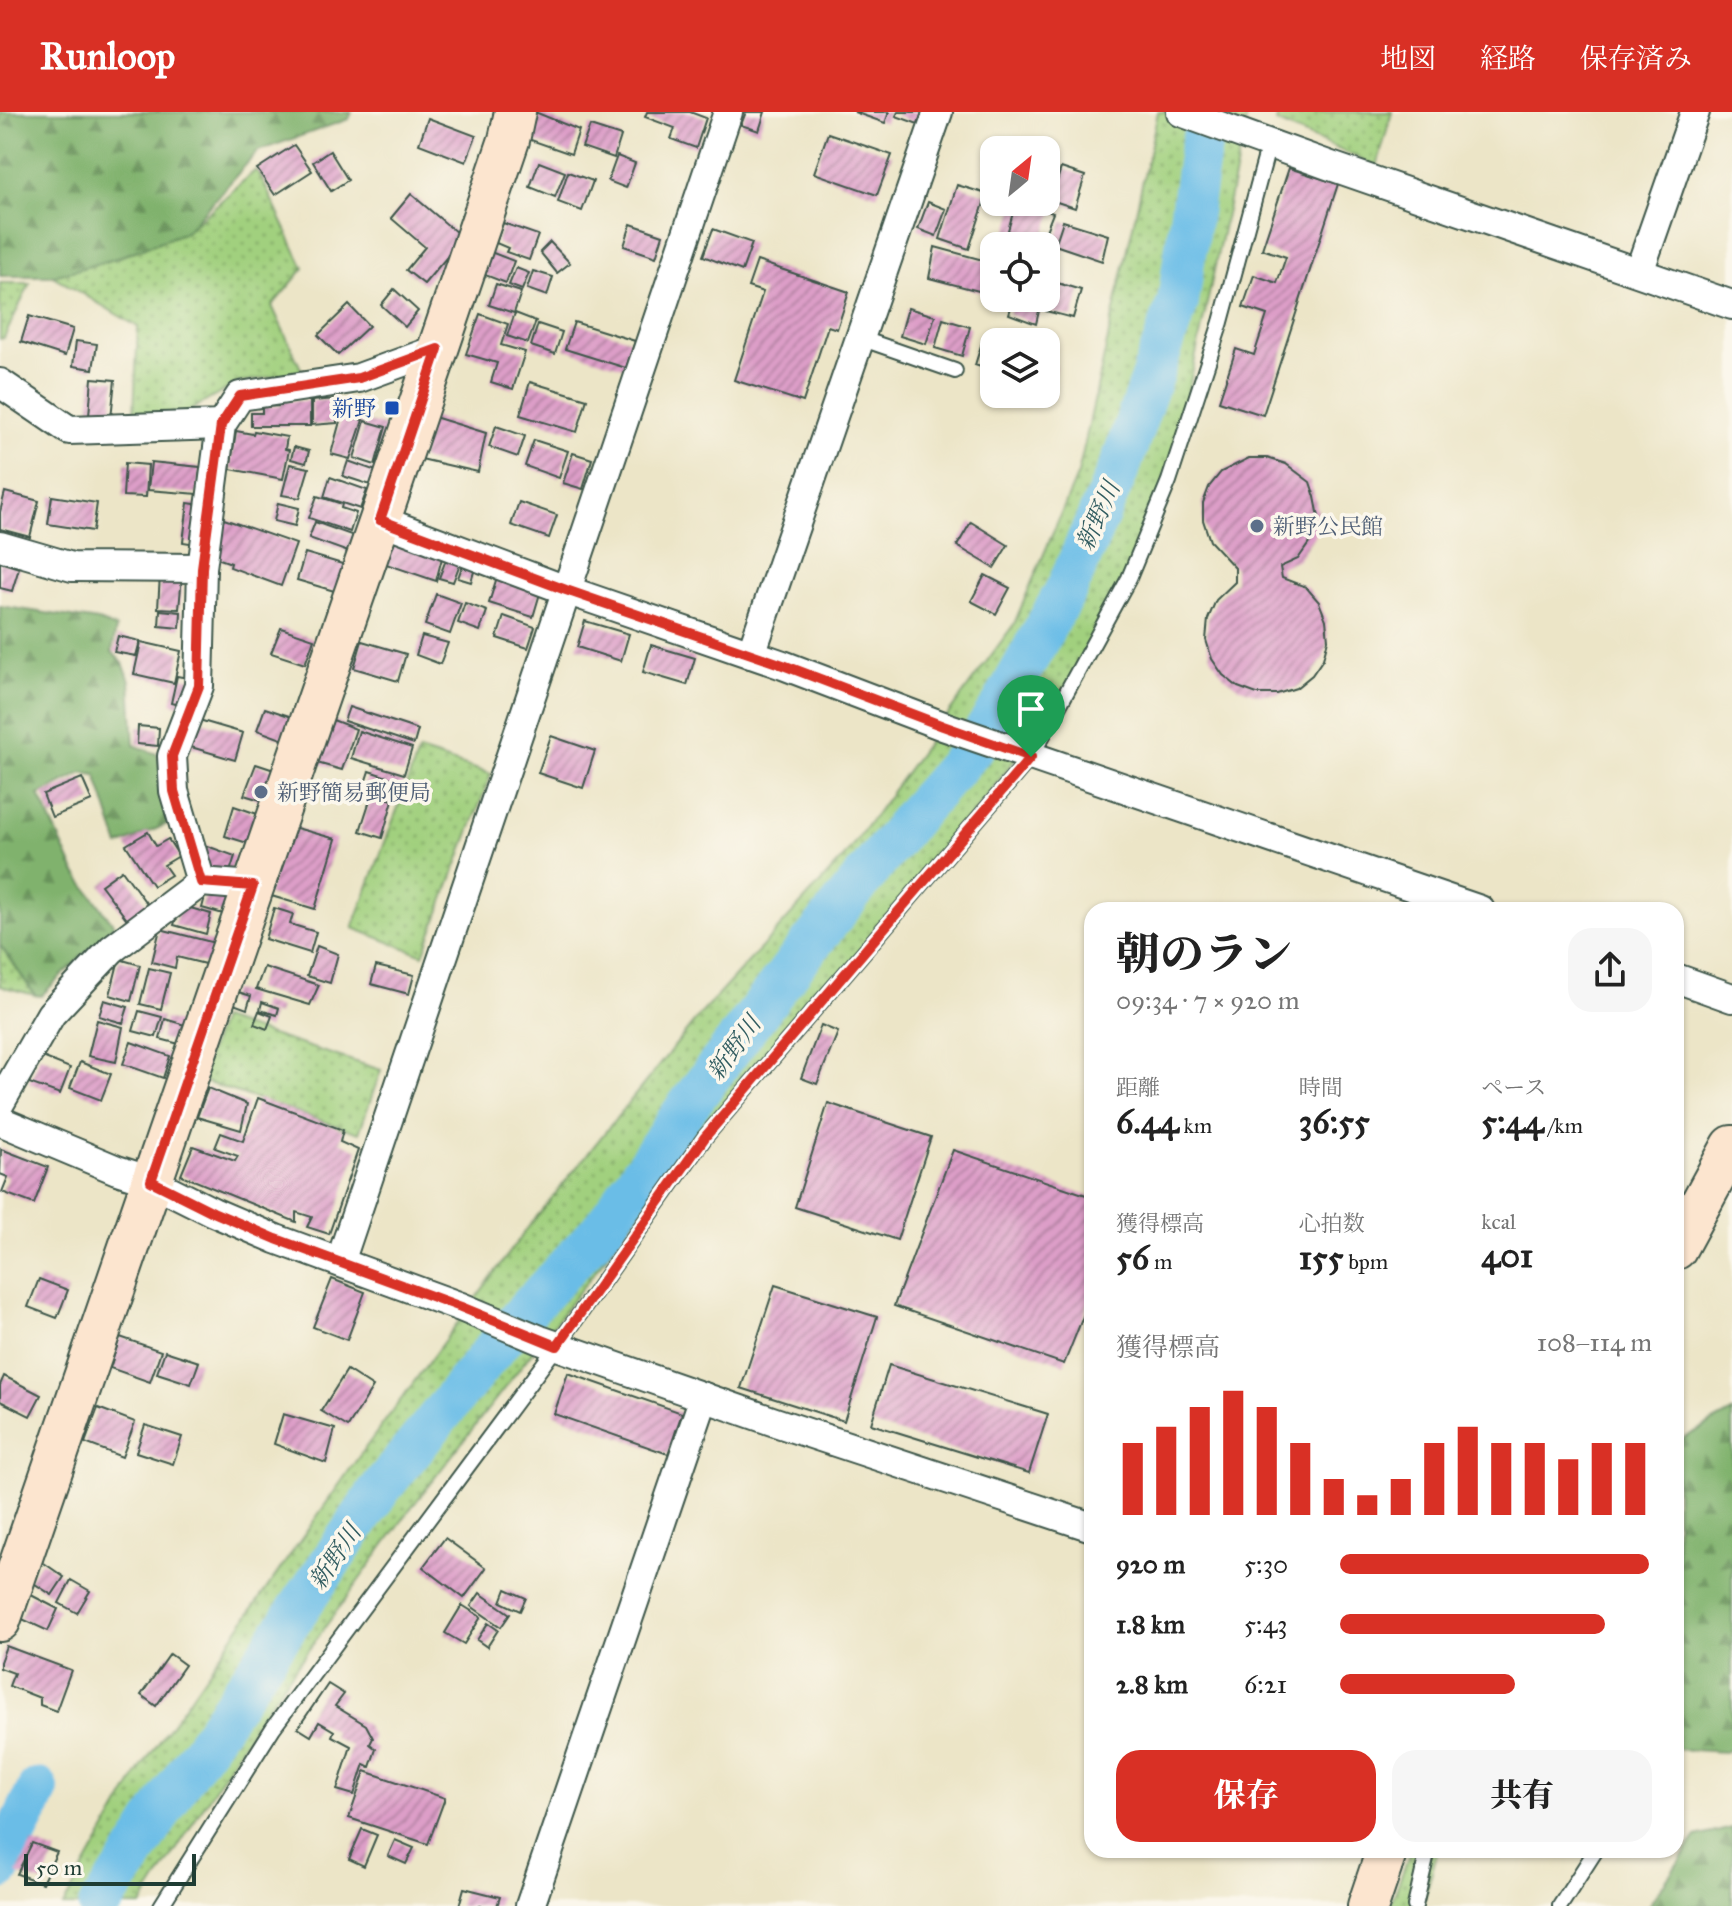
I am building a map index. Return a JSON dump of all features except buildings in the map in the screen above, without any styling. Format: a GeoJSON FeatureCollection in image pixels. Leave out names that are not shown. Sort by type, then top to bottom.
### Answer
{"type":"FeatureCollection","features":[{"type":"Feature","properties":{"kind":"street"},"geometry":{"type":"LineString","coordinates":[[0,1621],[380,520],[509,140],[515,112]]}},
{"type":"Feature","properties":{"kind":"street"},"geometry":{"type":"LineString","coordinates":[[340,1262],[728,112]]}},
{"type":"Feature","properties":{"kind":"street"},"geometry":{"type":"LineString","coordinates":[[751,654],[938,112]]}},
{"type":"Feature","properties":{"kind":"street"},"geometry":{"type":"LineString","coordinates":[[1181,112],[1732,305]]}},
{"type":"Feature","properties":{"kind":"street"},"geometry":{"type":"LineString","coordinates":[[1639,272],[1695,112]]}},
{"type":"Feature","properties":{"kind":"street"},"geometry":{"type":"LineString","coordinates":[[201,882],[174,791],[172,756],[199,686],[202,568],[221,425],[240,396],[359,378],[438,349]]}},
{"type":"Feature","properties":{"kind":"street"},"geometry":{"type":"LineString","coordinates":[[0,383],[69,430],[221,425]]}},
{"type":"Feature","properties":{"kind":"street"},"geometry":{"type":"LineString","coordinates":[[380,520],[943,726],[1457,902]]}},
{"type":"Feature","properties":{"kind":"street"},"geometry":{"type":"LineString","coordinates":[[0,546],[72,567],[202,568]]}},
{"type":"Feature","properties":{"kind":"street"},"geometry":{"type":"LineString","coordinates":[[0,1103],[51,1014],[112,949],[201,882],[253,886]]}},
{"type":"Feature","properties":{"kind":"street"},"geometry":{"type":"LineString","coordinates":[[1684,981],[1732,998]]}},
{"type":"Feature","properties":{"kind":"street"},"geometry":{"type":"LineString","coordinates":[[0,1121],[151,1181],[276,1239],[549,1343],[1084,1524]]}},
{"type":"Feature","properties":{"kind":"street"},"geometry":{"type":"LineString","coordinates":[[1684,1234],[1732,1146]]}},
{"type":"Feature","properties":{"kind":"street"},"geometry":{"type":"LineString","coordinates":[[530,1906],[704,1397]]}},
{"type":"Feature","properties":{"kind":"street"},"geometry":{"type":"LineString","coordinates":[[1368,1906],[1384,1858]]}},
{"type":"Feature","properties":{"kind":"lane"},"geometry":{"type":"LineString","coordinates":[[161,1906],[273,1728],[549,1343],[705,1137],[1031,757],[1129,578],[1169,481],[1221,322],[1269,144]]}},
{"type":"Feature","properties":{"kind":"lane"},"geometry":{"type":"LineString","coordinates":[[860,338],[955,371]]}},
{"type":"Feature","properties":{"kind":"lane"},"geometry":{"type":"LineString","coordinates":[[1415,1906],[1426,1858]]}},
{"type":"Feature","properties":{"kind":"lane"},"geometry":{"type":"LineString","coordinates":[[1560,1906],[1591,1858]]}},
{"type":"Feature","properties":{"kind":"green space"},"geometry":{"type":"Polygon","coordinates":[[[0,112],[352,112],[349,119],[258,151],[186,232],[111,260],[53,276],[0,276],[0,112]]]}},
{"type":"Feature","properties":{"kind":"green space"},"geometry":{"type":"Polygon","coordinates":[[[1158,112],[1248,112],[1156,530],[1060,701],[876,939],[638,1216],[412,1507],[257,1721],[141,1906],[63,1906],[141,1768],[360,1455],[526,1230],[698,1017],[844,857],[1014,624],[1078,474],[1158,112]]]}},
{"type":"Feature","properties":{"kind":"green space"},"geometry":{"type":"Polygon","coordinates":[[[1279,112],[1392,112],[1377,166],[1276,122],[1279,112]]]}},
{"type":"Feature","properties":{"kind":"green space"},"geometry":{"type":"Polygon","coordinates":[[[257,169],[304,268],[272,306],[302,371],[238,383],[182,415],[134,413],[138,327],[53,276],[111,260],[186,232],[257,169]]]}},
{"type":"Feature","properties":{"kind":"green space"},"geometry":{"type":"Polygon","coordinates":[[[0,283],[30,283],[4,338],[0,339],[0,283]]]}},
{"type":"Feature","properties":{"kind":"green space"},"geometry":{"type":"Polygon","coordinates":[[[0,606],[98,621],[116,628],[112,652],[123,663],[130,681],[134,745],[157,754],[178,819],[119,846],[96,775],[82,773],[39,795],[75,872],[114,925],[41,996],[35,995],[0,945],[0,606]]]}},
{"type":"Feature","properties":{"kind":"green space"},"geometry":{"type":"Polygon","coordinates":[[[419,751],[491,774],[423,955],[353,928],[419,751]]]}},
{"type":"Feature","properties":{"kind":"green space"},"geometry":{"type":"Polygon","coordinates":[[[0,944],[35,995],[0,986],[0,944]]]}},
{"type":"Feature","properties":{"kind":"green space"},"geometry":{"type":"Polygon","coordinates":[[[221,1019],[381,1070],[359,1133],[199,1080],[221,1019]]]}},
{"type":"Feature","properties":{"kind":"green space"},"geometry":{"type":"Polygon","coordinates":[[[1732,1412],[1732,1748],[1725,1752],[1684,1749],[1684,1438],[1732,1412]]]}},
{"type":"Feature","properties":{"kind":"green space"},"geometry":{"type":"Polygon","coordinates":[[[1732,1828],[1732,1906],[1648,1906],[1684,1858],[1696,1837],[1732,1828]]]}},
{"type":"Feature","properties":{"kind":"green space"},"geometry":{"type":"Polygon","coordinates":[[[1408,1858],[1436,1858],[1422,1906],[1390,1906],[1408,1858]]]}},
{"type":"Feature","properties":{"kind":"waterway","name":"新野川"},"geometry":{"type":"LineString","coordinates":[[99,1906],[381,1488],[515,1323],[606,1224],[684,1111],[797,961],[915,814],[974,747],[1001,707],[1067,588],[1121,464],[1178,302],[1208,112]]}},
{"type":"Feature","properties":{"kind":"waterway"},"geometry":{"type":"LineString","coordinates":[[0,1869],[38,1789]]}},
{"type":"Feature","properties":{"kind":"place","name":"新野"},"geometry":{"type":"Point","coordinates":[392,408]}},
{"type":"Feature","properties":{"kind":"place","name":"新野公民館"},"geometry":{"type":"Point","coordinates":[1257,526]}},
{"type":"Feature","properties":{"kind":"place","name":"新野簡易郵便局"},"geometry":{"type":"Point","coordinates":[261,792]}},
{"type":"Feature","properties":{"kind":"route"},"geometry":{"type":"LineString","coordinates":[[438,349],[380,520],[1031,757],[705,1137],[557,1346],[276,1239],[151,1181],[253,886],[201,882],[174,791],[172,756],[199,686],[202,568],[221,425],[240,396],[359,378],[438,349]]}}]}
